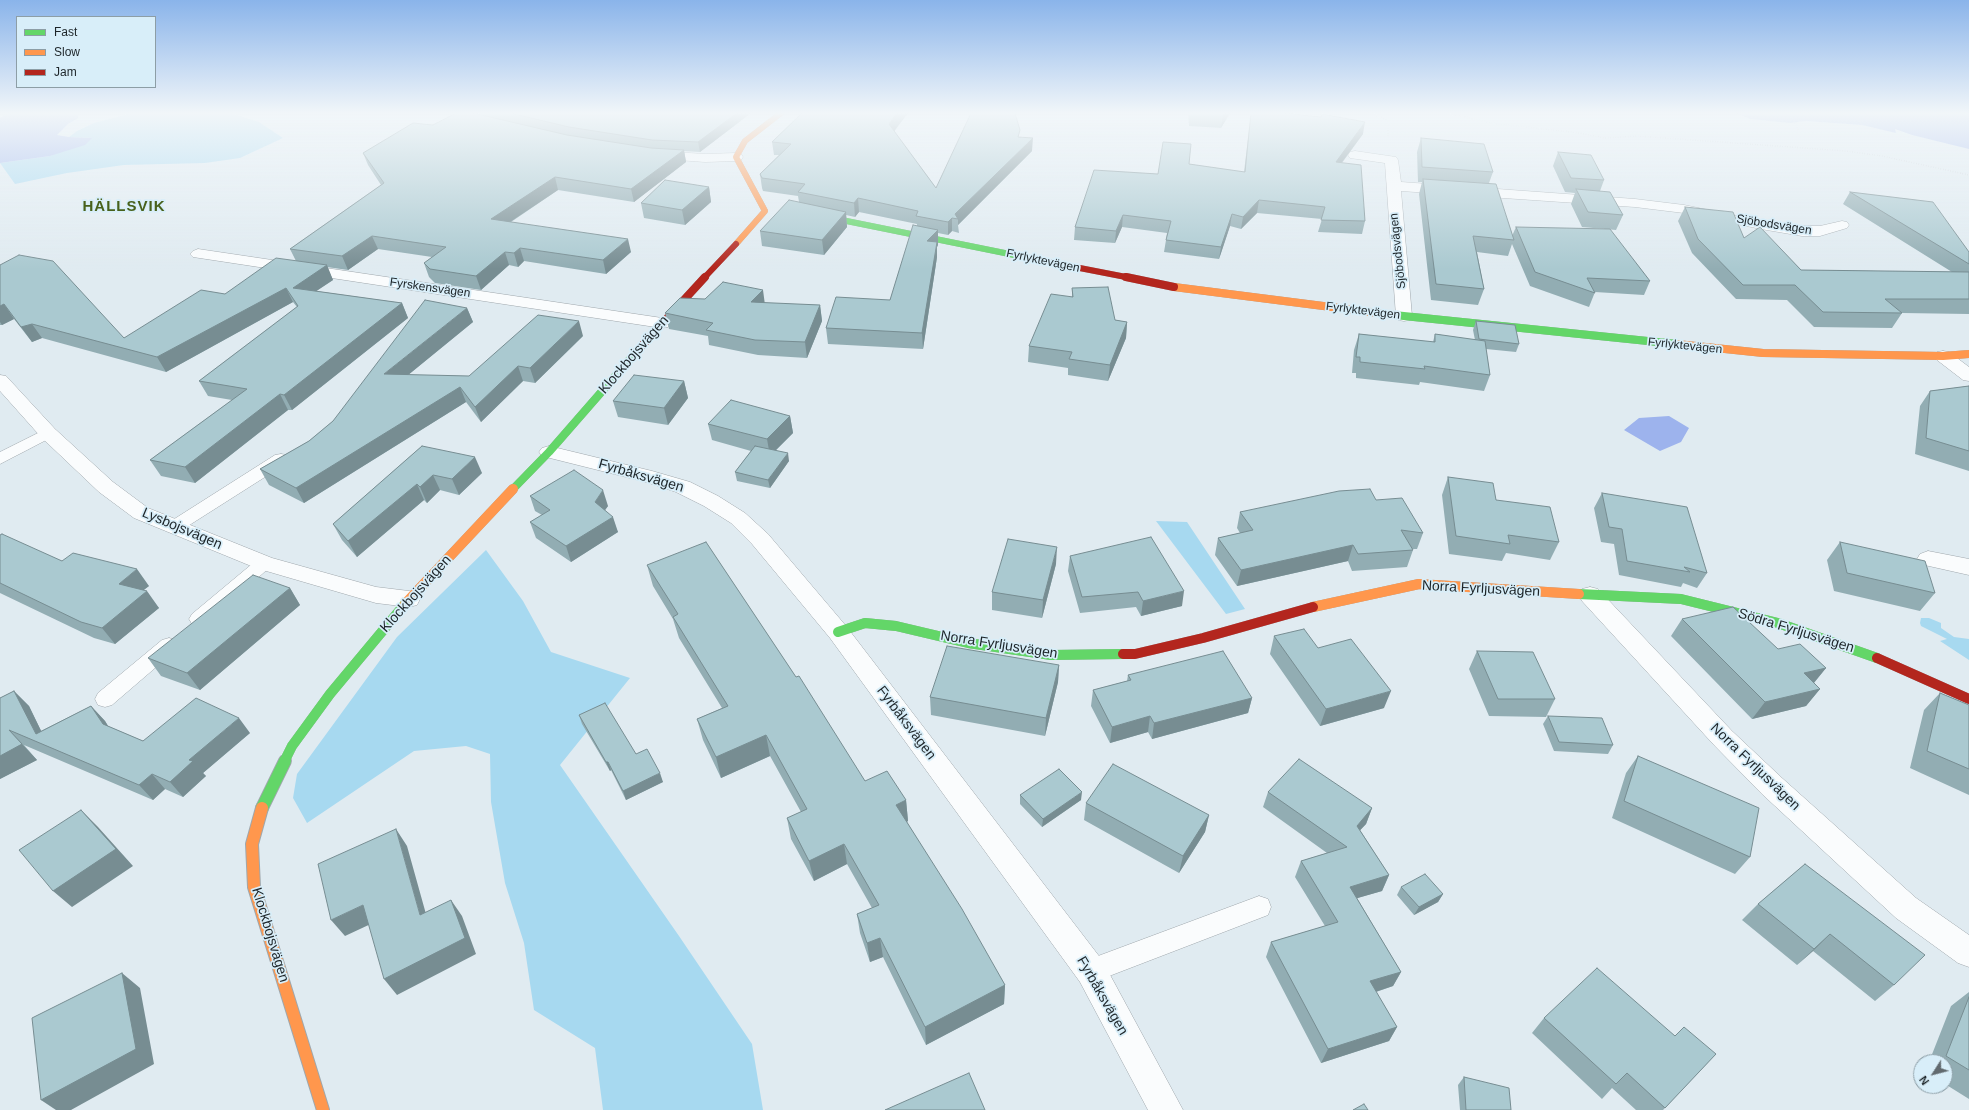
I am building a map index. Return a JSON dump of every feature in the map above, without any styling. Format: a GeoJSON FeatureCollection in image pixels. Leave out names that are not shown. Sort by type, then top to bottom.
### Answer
{"type":"FeatureCollection","features":[{"type":"Feature","properties":{"kind":"street","name":"Klockbojsvägen"},"geometry":{"type":"LineString","coordinates":[[323,1110],[254,887],[252,844],[263,804],[292,746],[330,694],[409,599],[550,452],[662,323],[768,210],[741,165]]}},
{"type":"Feature","properties":{"kind":"street","name":"Sjöbodsvägen"},"geometry":{"type":"LineString","coordinates":[[1392,165],[1394,186],[1393,199],[1404,316]]}},
{"type":"Feature","properties":{"kind":"street","name":"Sjöbodsvägen"},"geometry":{"type":"LineString","coordinates":[[1394,186],[1635,203],[1684,209],[1761,225],[1802,231],[1820,231],[1842,225]]}},
{"type":"Feature","properties":{"kind":"street","name":"Fyrlyktevägen"},"geometry":{"type":"LineString","coordinates":[[811,214],[1195,291],[1404,316],[1763,354],[1943,356],[1969,354]]}},
{"type":"Feature","properties":{"kind":"street","name":"Fyrskensvägen"},"geometry":{"type":"LineString","coordinates":[[198,254],[662,323]]}},
{"type":"Feature","properties":{"kind":"street"},"geometry":{"type":"LineString","coordinates":[[1943,356],[1969,376]]}},
{"type":"Feature","properties":{"kind":"street","name":"Lysbojsvägen"},"geometry":{"type":"LineString","coordinates":[[0,380],[48,433],[106,486],[141,513],[264,563],[376,595],[409,599]]}},
{"type":"Feature","properties":{"kind":"street","name":"Fyrbåksvägen"},"geometry":{"type":"LineString","coordinates":[[550,452],[652,477],[683,487],[711,501],[738,518],[760,539],[838,632],[1091,971],[1166,1110]]}},
{"type":"Feature","properties":{"kind":"street"},"geometry":{"type":"LineString","coordinates":[[1928,559],[1969,567]]}},
{"type":"Feature","properties":{"kind":"street","name":"Norra Fyrljusvägen"},"geometry":{"type":"LineString","coordinates":[[838,632],[865,623],[896,626],[968,643],[1051,655],[1135,654],[1203,638],[1336,601],[1419,584],[1590,595],[1723,738],[1772,786],[1906,908],[1969,953]]}},
{"type":"Feature","properties":{"kind":"street","name":"Södra Fyrljusvägen"},"geometry":{"type":"LineString","coordinates":[[1590,595],[1681,599],[1778,623],[1870,655],[1969,699]]}},
{"type":"Feature","properties":{"kind":"lane"},"geometry":{"type":"LineString","coordinates":[[0,459],[48,433]]}},
{"type":"Feature","properties":{"kind":"lane"},"geometry":{"type":"LineString","coordinates":[[174,527],[290,454]]}},
{"type":"Feature","properties":{"kind":"lane"},"geometry":{"type":"LineString","coordinates":[[106,699],[264,563]]}},
{"type":"Feature","properties":{"kind":"lane"},"geometry":{"type":"LineString","coordinates":[[1091,971],[1259,907]]}},
{"type":"Feature","properties":{"kind":"path"},"geometry":{"type":"LineString","coordinates":[[1922,165],[1969,175]]}},
{"type":"Feature","properties":{"kind":"shaded area"},"geometry":{"type":"Polygon","coordinates":[[[1,165],[132,165],[67,173],[15,184],[1,165]]]}},
{"type":"Feature","properties":{"kind":"shaded area"},"geometry":{"type":"Polygon","coordinates":[[[1669,416],[1689,428],[1681,442],[1660,451],[1624,430],[1639,418],[1669,416]]]}},
{"type":"Feature","properties":{"kind":"shaded area"},"geometry":{"type":"Polygon","coordinates":[[[1156,521],[1187,522],[1245,609],[1226,614],[1156,521]]]}},
{"type":"Feature","properties":{"kind":"shaded area"},"geometry":{"type":"Polygon","coordinates":[[[486,550],[523,601],[551,652],[630,678],[560,765],[752,1044],[763,1110],[603,1110],[595,1048],[534,1010],[524,943],[505,883],[491,802],[490,754],[466,746],[414,751],[307,823],[293,798],[297,774],[397,637],[486,550]]]}},
{"type":"Feature","properties":{"kind":"shaded area"},"geometry":{"type":"Polygon","coordinates":[[[1921,618],[1929,618],[1941,623],[1941,628],[1954,637],[1969,639],[1969,660],[1940,641],[1947,639],[1921,626],[1921,618]]]}},
{"type":"Feature","properties":{"kind":"building"},"geometry":{"type":"Polygon","coordinates":[[[371,165],[664,165],[631,189],[555,177],[491,219],[628,239],[603,260],[520,248],[514,253],[505,252],[476,276],[430,269],[424,263],[446,247],[372,236],[342,256],[290,249],[384,183],[371,165]]]}},
{"type":"Feature","properties":{"kind":"building"},"geometry":{"type":"Polygon","coordinates":[[[770,165],[919,165],[936,188],[947,165],[1005,165],[955,214],[958,219],[952,218],[948,222],[916,216],[918,211],[858,198],[854,203],[798,192],[805,184],[762,178],[760,174],[770,165]]]}},
{"type":"Feature","properties":{"kind":"building"},"geometry":{"type":"Polygon","coordinates":[[[1159,165],[1195,165],[1245,172],[1246,165],[1361,165],[1365,221],[1321,220],[1325,207],[1259,200],[1243,217],[1232,214],[1221,247],[1166,240],[1171,221],[1123,215],[1116,231],[1075,227],[1094,170],[1158,174],[1159,165]]]}},
{"type":"Feature","properties":{"kind":"building"},"geometry":{"type":"Polygon","coordinates":[[[1422,165],[1491,165],[1493,172],[1422,167],[1422,165]]]}},
{"type":"Feature","properties":{"kind":"building"},"geometry":{"type":"Polygon","coordinates":[[[1564,165],[1596,165],[1604,180],[1571,178],[1564,165]]]}},
{"type":"Feature","properties":{"kind":"building"},"geometry":{"type":"Polygon","coordinates":[[[1423,179],[1496,184],[1514,240],[1473,236],[1484,289],[1436,284],[1423,179]]]}},
{"type":"Feature","properties":{"kind":"building"},"geometry":{"type":"Polygon","coordinates":[[[665,180],[709,187],[682,210],[641,203],[665,180]]]}},
{"type":"Feature","properties":{"kind":"building"},"geometry":{"type":"Polygon","coordinates":[[[1576,189],[1610,192],[1623,215],[1588,212],[1576,189]]]}},
{"type":"Feature","properties":{"kind":"building"},"geometry":{"type":"Polygon","coordinates":[[[1850,192],[1933,202],[1969,252],[1969,264],[1850,192]]]}},
{"type":"Feature","properties":{"kind":"building"},"geometry":{"type":"Polygon","coordinates":[[[789,200],[846,212],[822,240],[760,231],[789,200]]]}},
{"type":"Feature","properties":{"kind":"building"},"geometry":{"type":"Polygon","coordinates":[[[1685,207],[1733,212],[1744,238],[1760,227],[1801,270],[1969,272],[1969,299],[1885,299],[1902,313],[1823,312],[1795,285],[1743,285],[1698,239],[1685,207]]]}},
{"type":"Feature","properties":{"kind":"building"},"geometry":{"type":"Polygon","coordinates":[[[913,225],[938,230],[927,241],[937,242],[922,333],[826,328],[836,297],[890,300],[913,225]]]}},
{"type":"Feature","properties":{"kind":"building"},"geometry":{"type":"Polygon","coordinates":[[[1516,227],[1610,229],[1650,281],[1587,278],[1595,293],[1535,272],[1516,227]]]}},
{"type":"Feature","properties":{"kind":"building"},"geometry":{"type":"Polygon","coordinates":[[[19,255],[53,261],[124,338],[201,290],[225,294],[276,258],[327,265],[293,288],[402,303],[284,395],[280,394],[185,467],[150,460],[247,389],[199,381],[298,306],[286,288],[157,357],[32,324],[21,327],[4,304],[0,306],[0,265],[19,255]]]}},
{"type":"Feature","properties":{"kind":"building"},"geometry":{"type":"Polygon","coordinates":[[[723,282],[763,290],[751,302],[820,305],[805,342],[755,340],[706,330],[713,323],[665,313],[680,298],[705,299],[723,282]]]}},
{"type":"Feature","properties":{"kind":"building"},"geometry":{"type":"Polygon","coordinates":[[[1108,287],[1115,320],[1127,322],[1110,365],[1069,359],[1072,352],[1029,346],[1051,294],[1073,297],[1072,288],[1108,287]]]}},
{"type":"Feature","properties":{"kind":"building"},"geometry":{"type":"Polygon","coordinates":[[[425,300],[467,308],[384,374],[469,376],[538,315],[579,321],[530,368],[518,366],[475,407],[460,387],[296,488],[260,469],[309,441],[333,421],[425,300]]]}},
{"type":"Feature","properties":{"kind":"building"},"geometry":{"type":"Polygon","coordinates":[[[1476,321],[1515,325],[1519,344],[1479,339],[1476,321]]]}},
{"type":"Feature","properties":{"kind":"building"},"geometry":{"type":"Polygon","coordinates":[[[1359,334],[1435,342],[1435,334],[1485,341],[1490,375],[1424,366],[1425,369],[1360,362],[1360,357],[1356,357],[1359,334]]]}},
{"type":"Feature","properties":{"kind":"building"},"geometry":{"type":"Polygon","coordinates":[[[634,375],[684,381],[664,408],[613,401],[634,375]]]}},
{"type":"Feature","properties":{"kind":"building"},"geometry":{"type":"Polygon","coordinates":[[[1969,386],[1969,451],[1926,438],[1930,391],[1969,386]]]}},
{"type":"Feature","properties":{"kind":"building"},"geometry":{"type":"Polygon","coordinates":[[[731,400],[790,416],[767,439],[708,424],[731,400]]]}},
{"type":"Feature","properties":{"kind":"building"},"geometry":{"type":"Polygon","coordinates":[[[422,446],[475,457],[452,479],[433,475],[420,487],[417,484],[348,541],[333,524],[422,446]]]}},
{"type":"Feature","properties":{"kind":"building"},"geometry":{"type":"Polygon","coordinates":[[[755,446],[788,453],[768,480],[735,472],[755,446]]]}},
{"type":"Feature","properties":{"kind":"building"},"geometry":{"type":"Polygon","coordinates":[[[574,470],[603,490],[595,502],[613,517],[566,546],[530,522],[550,510],[530,496],[574,470]]]}},
{"type":"Feature","properties":{"kind":"building"},"geometry":{"type":"Polygon","coordinates":[[[1448,477],[1493,483],[1496,500],[1550,507],[1559,542],[1508,535],[1510,544],[1456,536],[1448,477]]]}},
{"type":"Feature","properties":{"kind":"building"},"geometry":{"type":"Polygon","coordinates":[[[1370,489],[1376,500],[1402,498],[1423,533],[1401,530],[1413,550],[1358,554],[1353,545],[1241,570],[1218,538],[1253,530],[1240,512],[1339,491],[1370,489]]]}},
{"type":"Feature","properties":{"kind":"building"},"geometry":{"type":"Polygon","coordinates":[[[1602,493],[1687,507],[1707,573],[1684,567],[1690,572],[1627,561],[1622,529],[1609,527],[1602,493]]]}},
{"type":"Feature","properties":{"kind":"building"},"geometry":{"type":"Polygon","coordinates":[[[2,534],[62,561],[73,553],[137,569],[119,584],[147,591],[102,628],[81,622],[0,583],[0,535],[2,534]]]}},
{"type":"Feature","properties":{"kind":"building"},"geometry":{"type":"Polygon","coordinates":[[[1151,537],[1184,591],[1143,601],[1138,592],[1082,597],[1070,556],[1151,537]]]}},
{"type":"Feature","properties":{"kind":"building"},"geometry":{"type":"Polygon","coordinates":[[[1008,539],[1057,547],[1043,600],[992,592],[1008,539]]]}},
{"type":"Feature","properties":{"kind":"building"},"geometry":{"type":"Polygon","coordinates":[[[706,542],[796,677],[799,676],[865,781],[887,771],[906,800],[896,805],[962,909],[1005,985],[925,1027],[880,938],[867,943],[857,914],[879,905],[844,844],[809,861],[787,818],[807,809],[766,735],[716,757],[697,719],[728,706],[673,617],[678,614],[647,565],[706,542]]]}},
{"type":"Feature","properties":{"kind":"building"},"geometry":{"type":"Polygon","coordinates":[[[1840,542],[1925,561],[1935,593],[1847,573],[1840,542]]]}},
{"type":"Feature","properties":{"kind":"building"},"geometry":{"type":"Polygon","coordinates":[[[253,575],[290,588],[187,673],[148,658],[253,575]]]}},
{"type":"Feature","properties":{"kind":"building"},"geometry":{"type":"Polygon","coordinates":[[[1733,607],[1778,649],[1800,644],[1826,668],[1804,673],[1820,689],[1765,702],[1682,619],[1733,607]]]}},
{"type":"Feature","properties":{"kind":"building"},"geometry":{"type":"Polygon","coordinates":[[[1304,629],[1318,648],[1351,639],[1391,691],[1326,709],[1274,636],[1304,629]]]}},
{"type":"Feature","properties":{"kind":"building"},"geometry":{"type":"Polygon","coordinates":[[[947,646],[1059,665],[1046,718],[930,697],[947,646]]]}},
{"type":"Feature","properties":{"kind":"building"},"geometry":{"type":"Polygon","coordinates":[[[1223,651],[1252,698],[1154,723],[1150,716],[1112,727],[1093,690],[1131,680],[1128,675],[1223,651]]]}},
{"type":"Feature","properties":{"kind":"building"},"geometry":{"type":"Polygon","coordinates":[[[1477,651],[1533,652],[1555,699],[1498,699],[1477,651]]]}},
{"type":"Feature","properties":{"kind":"building"},"geometry":{"type":"Polygon","coordinates":[[[14,691],[36,734],[91,706],[103,724],[143,741],[196,698],[239,718],[189,760],[193,761],[170,782],[152,774],[139,785],[9,730],[22,744],[0,756],[0,698],[14,691]]]}},
{"type":"Feature","properties":{"kind":"building"},"geometry":{"type":"Polygon","coordinates":[[[1940,693],[1969,705],[1969,769],[1927,751],[1940,693]]]}},
{"type":"Feature","properties":{"kind":"building"},"geometry":{"type":"Polygon","coordinates":[[[605,703],[636,754],[647,749],[660,773],[623,791],[608,762],[606,762],[579,715],[605,703]]]}},
{"type":"Feature","properties":{"kind":"building"},"geometry":{"type":"Polygon","coordinates":[[[1548,716],[1602,718],[1613,745],[1559,742],[1548,716]]]}},
{"type":"Feature","properties":{"kind":"building"},"geometry":{"type":"Polygon","coordinates":[[[1638,756],[1759,808],[1750,857],[1624,801],[1638,756]]]}},
{"type":"Feature","properties":{"kind":"building"},"geometry":{"type":"Polygon","coordinates":[[[1299,759],[1372,808],[1357,826],[1389,875],[1350,887],[1401,972],[1370,981],[1397,1027],[1328,1049],[1271,942],[1338,922],[1301,861],[1347,847],[1268,792],[1299,759]]]}},
{"type":"Feature","properties":{"kind":"building"},"geometry":{"type":"Polygon","coordinates":[[[1113,764],[1209,815],[1183,856],[1086,803],[1113,764]]]}},
{"type":"Feature","properties":{"kind":"building"},"geometry":{"type":"Polygon","coordinates":[[[1059,769],[1082,792],[1043,819],[1020,795],[1059,769]]]}},
{"type":"Feature","properties":{"kind":"building"},"geometry":{"type":"Polygon","coordinates":[[[81,810],[116,849],[53,891],[19,850],[81,810]]]}},
{"type":"Feature","properties":{"kind":"building"},"geometry":{"type":"Polygon","coordinates":[[[396,829],[420,915],[451,900],[465,938],[384,979],[363,905],[331,920],[318,864],[396,829]]]}},
{"type":"Feature","properties":{"kind":"building"},"geometry":{"type":"Polygon","coordinates":[[[1805,864],[1925,955],[1894,985],[1830,934],[1814,949],[1758,904],[1805,864]]]}},
{"type":"Feature","properties":{"kind":"building"},"geometry":{"type":"Polygon","coordinates":[[[1425,874],[1443,894],[1419,907],[1401,887],[1425,874]]]}},
{"type":"Feature","properties":{"kind":"building"},"geometry":{"type":"Polygon","coordinates":[[[1597,968],[1675,1036],[1684,1027],[1716,1054],[1665,1108],[1627,1073],[1616,1084],[1544,1018],[1597,968]]]}},
{"type":"Feature","properties":{"kind":"building"},"geometry":{"type":"Polygon","coordinates":[[[122,973],[136,1049],[41,1100],[32,1018],[122,973]]]}},
{"type":"Feature","properties":{"kind":"building"},"geometry":{"type":"Polygon","coordinates":[[[1969,997],[1969,1070],[1953,1060],[1953,1054],[1947,1054],[1969,997]]]}},
{"type":"Feature","properties":{"kind":"building"},"geometry":{"type":"Polygon","coordinates":[[[969,1073],[985,1110],[885,1110],[969,1073]]]}},
{"type":"Feature","properties":{"kind":"building"},"geometry":{"type":"Polygon","coordinates":[[[1464,1077],[1509,1088],[1511,1110],[1466,1110],[1464,1077]]]}},
{"type":"Feature","properties":{"kind":"building"},"geometry":{"type":"Polygon","coordinates":[[[1364,1104],[1368,1110],[1353,1110],[1364,1104]]]}},
{"type":"Feature","properties":{"kind":"traffic: fast"},"geometry":{"type":"LineString","coordinates":[[817,215],[1049,262]]}},
{"type":"Feature","properties":{"kind":"traffic: fast"},"geometry":{"type":"LineString","coordinates":[[1394,315],[1677,344]]}},
{"type":"Feature","properties":{"kind":"traffic: fast"},"geometry":{"type":"LineString","coordinates":[[513,489],[549,452],[638,350]]}},
{"type":"Feature","properties":{"kind":"traffic: fast"},"geometry":{"type":"LineString","coordinates":[[1579,594],[1681,599],[1778,623],[1877,658]]}},
{"type":"Feature","properties":{"kind":"traffic: fast"},"geometry":{"type":"LineString","coordinates":[[262,808],[292,746],[330,694],[405,604]]}},
{"type":"Feature","properties":{"kind":"traffic: fast"},"geometry":{"type":"LineString","coordinates":[[838,632],[865,623],[896,626],[968,643],[1051,655],[1123,654]]}},
{"type":"Feature","properties":{"kind":"traffic: slow"},"geometry":{"type":"LineString","coordinates":[[736,244],[765,211],[740,165]]}},
{"type":"Feature","properties":{"kind":"traffic: slow"},"geometry":{"type":"LineString","coordinates":[[1174,287],[1195,291],[1394,315]]}},
{"type":"Feature","properties":{"kind":"traffic: slow"},"geometry":{"type":"LineString","coordinates":[[1677,344],[1763,353],[1943,356],[1969,354]]}},
{"type":"Feature","properties":{"kind":"traffic: slow"},"geometry":{"type":"LineString","coordinates":[[405,604],[513,489]]}},
{"type":"Feature","properties":{"kind":"traffic: slow"},"geometry":{"type":"LineString","coordinates":[[1313,607],[1419,584],[1579,594]]}},
{"type":"Feature","properties":{"kind":"traffic: slow"},"geometry":{"type":"LineString","coordinates":[[262,808],[252,844],[254,887],[323,1110]]}},
{"type":"Feature","properties":{"kind":"traffic: jam"},"geometry":{"type":"LineString","coordinates":[[638,350],[736,244]]}},
{"type":"Feature","properties":{"kind":"traffic: jam"},"geometry":{"type":"LineString","coordinates":[[1049,262],[1174,287]]}},
{"type":"Feature","properties":{"kind":"traffic: jam"},"geometry":{"type":"LineString","coordinates":[[1123,654],[1135,654],[1203,638],[1313,607]]}},
{"type":"Feature","properties":{"kind":"traffic: jam"},"geometry":{"type":"LineString","coordinates":[[1877,658],[1969,699]]}},
{"type":"Feature","properties":{"kind":"district","name":"HÄLLSVIK"},"geometry":{"type":"Point","coordinates":[124,207]}}]}
